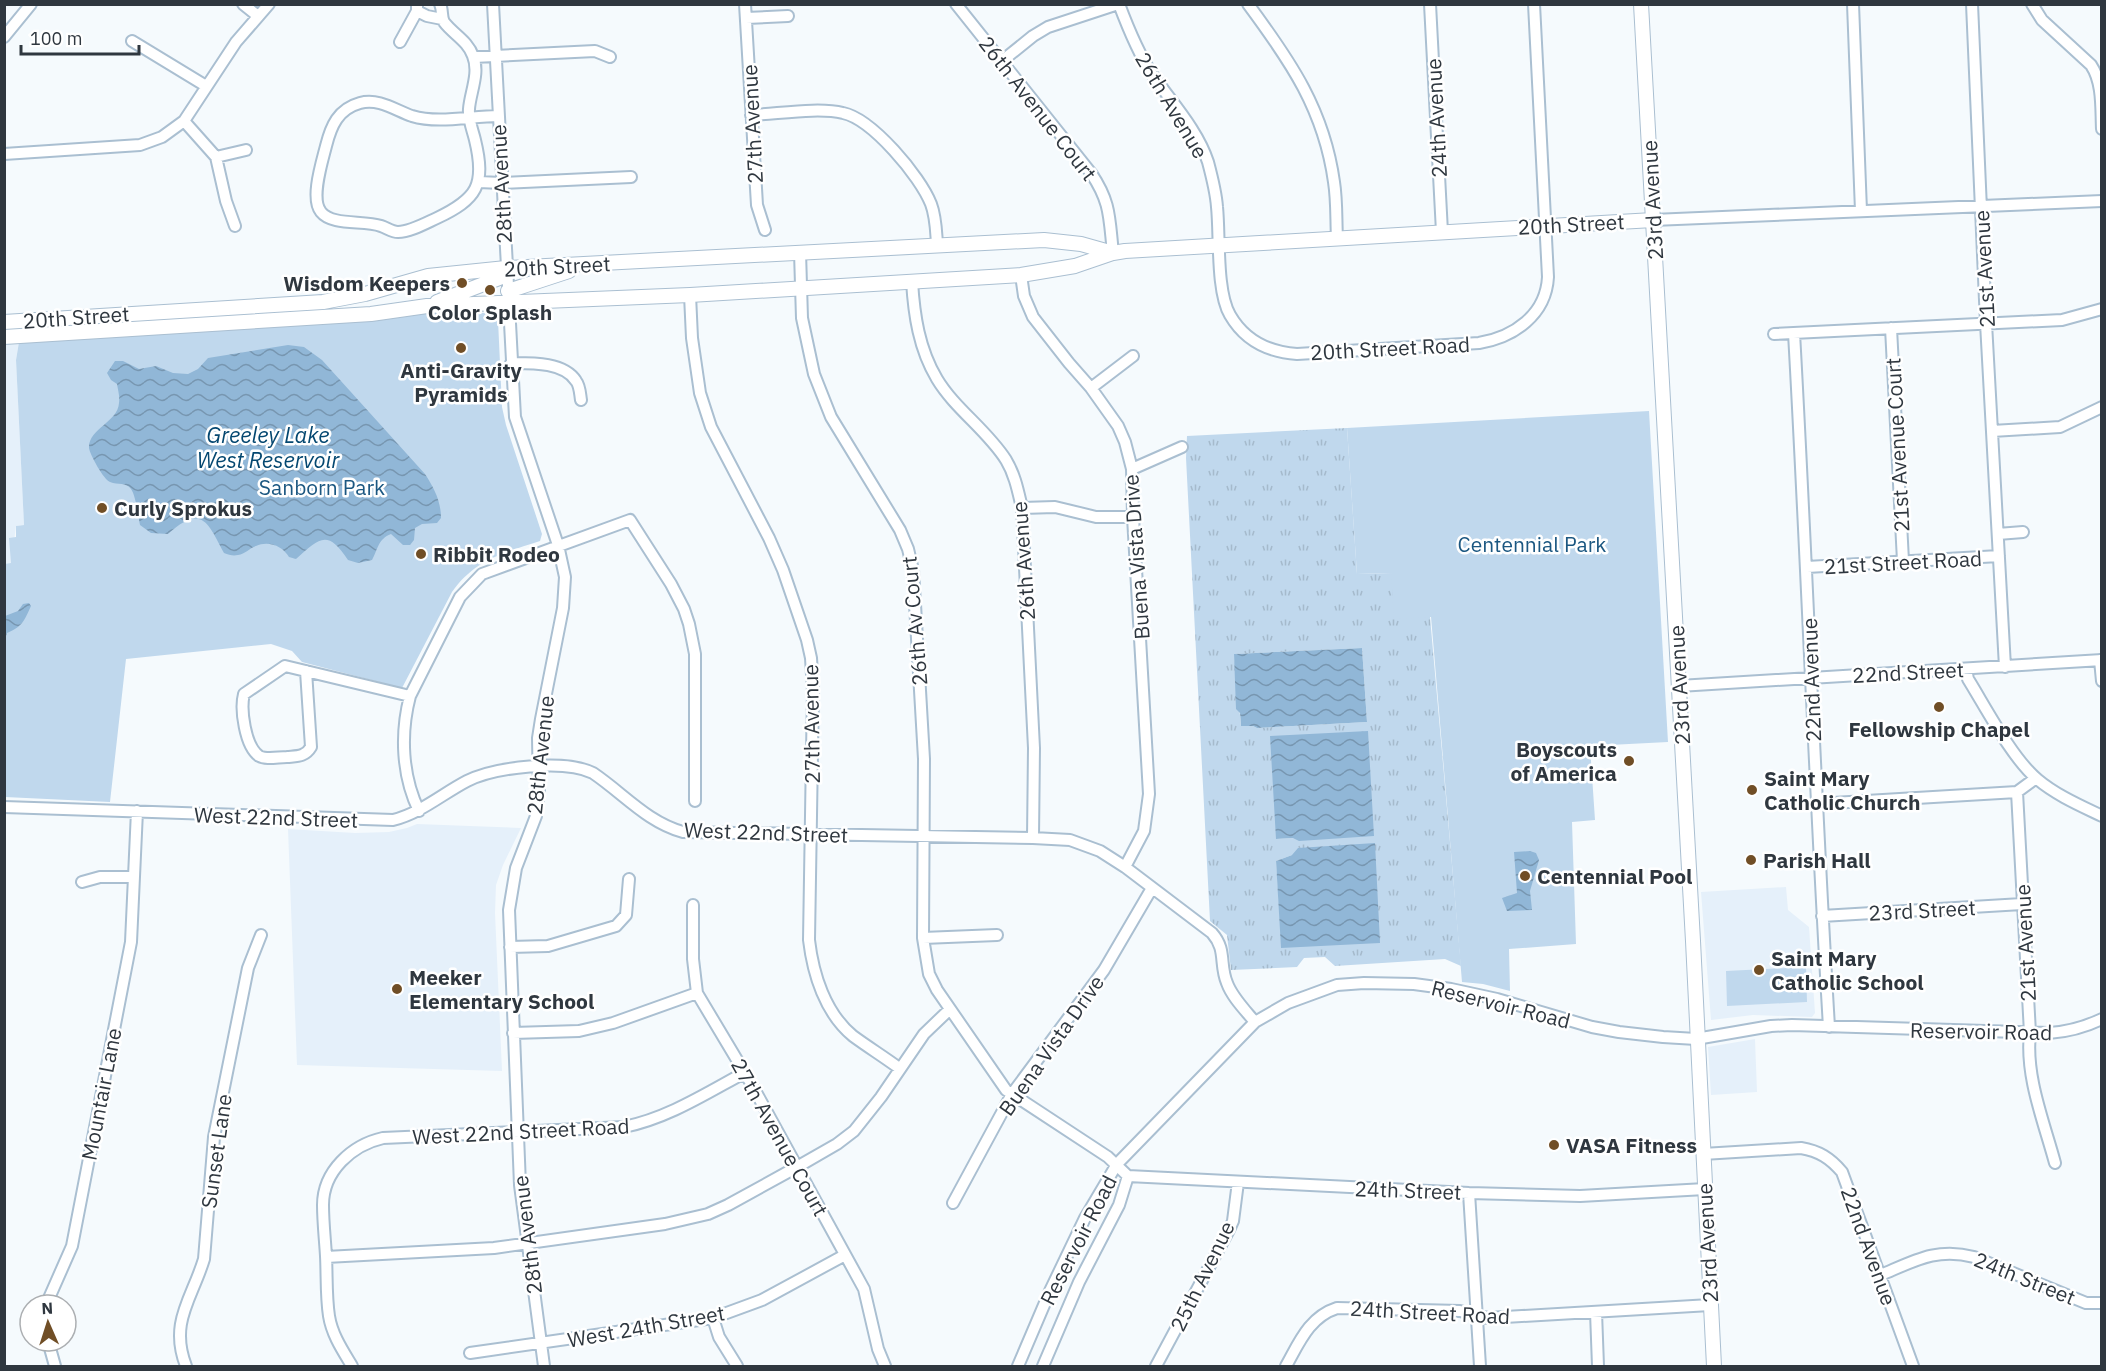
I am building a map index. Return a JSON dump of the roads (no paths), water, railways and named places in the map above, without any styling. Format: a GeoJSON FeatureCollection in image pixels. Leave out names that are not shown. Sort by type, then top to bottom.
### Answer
{"type":"FeatureCollection","features":[{"type":"Feature","properties":{"kind":"main road","name":"23rd Avenue"},"geometry":{"type":"LineString","coordinates":[[1641,4],[1694,957],[1696,1039],[1714,1366]]}},
{"type":"Feature","properties":{"kind":"main road","name":"20th Street"},"geometry":{"type":"LineString","coordinates":[[4,322],[323,302],[365,294],[428,276],[506,272],[594,263],[937,244],[1061,240],[1113,252],[1653,220]]}},
{"type":"Feature","properties":{"kind":"main road","name":"20th Street"},"geometry":{"type":"LineString","coordinates":[[4,337],[370,314],[508,297],[690,295],[1021,275],[1076,266],[1113,252]]}},
{"type":"Feature","properties":{"kind":"main road"},"geometry":{"type":"LineString","coordinates":[[508,297],[562,272],[581,270],[594,263]]}},
{"type":"Feature","properties":{"kind":"main road"},"geometry":{"type":"LineString","coordinates":[[427,306],[506,272]]}},
{"type":"Feature","properties":{"kind":"street"},"geometry":{"type":"LineString","coordinates":[[4,37],[31,4]]}},
{"type":"Feature","properties":{"kind":"street"},"geometry":{"type":"LineString","coordinates":[[243,4],[258,16]]}},
{"type":"Feature","properties":{"kind":"street"},"geometry":{"type":"LineString","coordinates":[[4,154],[140,145],[162,137],[184,120],[236,42],[269,4]]}},
{"type":"Feature","properties":{"kind":"street"},"geometry":{"type":"LineString","coordinates":[[440,4],[442,19]]}},
{"type":"Feature","properties":{"kind":"street","name":"28th Avenue"},"geometry":{"type":"LineString","coordinates":[[493,4],[494,57],[515,417],[558,545],[565,593],[538,738],[539,791],[536,816],[516,868],[509,910],[520,1185],[544,1366]]}},
{"type":"Feature","properties":{"kind":"street","name":"27th Avenue"},"geometry":{"type":"LineString","coordinates":[[745,4],[757,206],[765,230]]}},
{"type":"Feature","properties":{"kind":"street","name":"26th Avenue Court"},"geometry":{"type":"LineString","coordinates":[[956,4],[1104,192],[1108,205],[1113,252]]}},
{"type":"Feature","properties":{"kind":"street"},"geometry":{"type":"LineString","coordinates":[[1002,61],[1048,27],[1118,4]]}},
{"type":"Feature","properties":{"kind":"street","name":"26th Avenue"},"geometry":{"type":"LineString","coordinates":[[1118,4],[1133,40],[1151,72],[1202,145],[1216,195],[1219,245]]}},
{"type":"Feature","properties":{"kind":"street"},"geometry":{"type":"LineString","coordinates":[[1248,4],[1306,89],[1317,116],[1334,184],[1338,238]]}},
{"type":"Feature","properties":{"kind":"street","name":"24th Avenue"},"geometry":{"type":"LineString","coordinates":[[1430,4],[1442,232]]}},
{"type":"Feature","properties":{"kind":"street","name":"20th Street Road"},"geometry":{"type":"LineString","coordinates":[[1219,245],[1222,292],[1227,309],[1241,331],[1259,345],[1279,352],[1297,354],[1479,343],[1495,340],[1519,328],[1532,318],[1548,284],[1534,4]]}},
{"type":"Feature","properties":{"kind":"street"},"geometry":{"type":"LineString","coordinates":[[1853,4],[1861,211]]}},
{"type":"Feature","properties":{"kind":"street","name":"21st Avenue"},"geometry":{"type":"LineString","coordinates":[[1972,4],[1986,323],[2005,667]]}},
{"type":"Feature","properties":{"kind":"street"},"geometry":{"type":"LineString","coordinates":[[2032,4],[2042,20],[2096,72],[2102,129]]}},
{"type":"Feature","properties":{"kind":"street"},"geometry":{"type":"LineString","coordinates":[[400,42],[417,8],[426,16],[442,19],[466,42],[474,57],[595,51],[610,57]]}},
{"type":"Feature","properties":{"kind":"street"},"geometry":{"type":"LineString","coordinates":[[746,18],[788,16]]}},
{"type":"Feature","properties":{"kind":"street"},"geometry":{"type":"LineString","coordinates":[[132,41],[206,86]]}},
{"type":"Feature","properties":{"kind":"street","name":"28th Avenue"},"geometry":{"type":"LineString","coordinates":[[469,116],[432,120],[417,117],[383,103],[373,102],[361,103],[346,109],[337,117],[321,164],[317,202],[321,213],[333,220],[364,222],[401,232],[461,206],[472,195],[479,182],[480,159],[469,116],[474,79],[474,57]]}},
{"type":"Feature","properties":{"kind":"street"},"geometry":{"type":"LineString","coordinates":[[751,115],[828,111],[844,113],[870,126],[923,188],[931,204],[937,244]]}},
{"type":"Feature","properties":{"kind":"street"},"geometry":{"type":"LineString","coordinates":[[469,116],[498,116]]}},
{"type":"Feature","properties":{"kind":"street"},"geometry":{"type":"LineString","coordinates":[[184,120],[216,157],[226,201],[235,226]]}},
{"type":"Feature","properties":{"kind":"street"},"geometry":{"type":"LineString","coordinates":[[216,157],[246,150]]}},
{"type":"Feature","properties":{"kind":"street"},"geometry":{"type":"LineString","coordinates":[[479,182],[631,177]]}},
{"type":"Feature","properties":{"kind":"street","name":"20th Street"},"geometry":{"type":"LineString","coordinates":[[1653,220],[1981,208],[2102,201]]}},
{"type":"Feature","properties":{"kind":"street"},"geometry":{"type":"LineString","coordinates":[[800,252],[800,288]]}},
{"type":"Feature","properties":{"kind":"street","name":"Buena Vista Drive"},"geometry":{"type":"LineString","coordinates":[[1021,275],[1024,296],[1033,317],[1091,388],[1118,426],[1132,469],[1149,795],[1144,831],[1125,867]]}},
{"type":"Feature","properties":{"kind":"street","name":"26th Avenue"},"geometry":{"type":"LineString","coordinates":[[912,281],[916,321],[928,363],[947,394],[1005,460],[1015,479],[1022,508],[1034,748],[1033,838]]}},
{"type":"Feature","properties":{"kind":"street","name":"26th Av Court"},"geometry":{"type":"LineString","coordinates":[[800,288],[806,344],[814,374],[831,417],[886,504],[908,549],[915,587],[919,644],[924,759],[922,938],[929,974],[949,1010],[1006,1090],[1117,1164]]}},
{"type":"Feature","properties":{"kind":"street","name":"27th Avenue"},"geometry":{"type":"LineString","coordinates":[[690,295],[692,338],[699,393],[711,427],[769,538],[783,570],[811,658],[813,691],[809,940],[814,972],[841,1024],[852,1035],[899,1068]]}},
{"type":"Feature","properties":{"kind":"street"},"geometry":{"type":"LineString","coordinates":[[1774,334],[2062,320],[2102,309]]}},
{"type":"Feature","properties":{"kind":"street","name":"21st Avenue Court"},"geometry":{"type":"LineString","coordinates":[[1890,328],[1903,561]]}},
{"type":"Feature","properties":{"kind":"street","name":"22nd Avenue"},"geometry":{"type":"LineString","coordinates":[[1794,333],[1829,1027]]}},
{"type":"Feature","properties":{"kind":"street"},"geometry":{"type":"LineString","coordinates":[[1091,388],[1133,356]]}},
{"type":"Feature","properties":{"kind":"street"},"geometry":{"type":"LineString","coordinates":[[511,363],[536,363],[561,369],[575,378],[581,400]]}},
{"type":"Feature","properties":{"kind":"street"},"geometry":{"type":"LineString","coordinates":[[1992,430],[2060,427],[2102,407]]}},
{"type":"Feature","properties":{"kind":"street"},"geometry":{"type":"LineString","coordinates":[[1132,469],[1182,447]]}},
{"type":"Feature","properties":{"kind":"street"},"geometry":{"type":"LineString","coordinates":[[1022,508],[1055,507],[1096,517],[1133,517]]}},
{"type":"Feature","properties":{"kind":"street"},"geometry":{"type":"LineString","coordinates":[[419,811],[412,796],[405,761],[405,717],[410,696],[460,597],[486,571],[630,519],[684,609],[695,654],[695,801]]}},
{"type":"Feature","properties":{"kind":"street"},"geometry":{"type":"LineString","coordinates":[[1998,534],[2023,532]]}},
{"type":"Feature","properties":{"kind":"street","name":"21st Street Road"},"geometry":{"type":"LineString","coordinates":[[1807,567],[1999,556]]}},
{"type":"Feature","properties":{"kind":"street"},"geometry":{"type":"LineString","coordinates":[[2101,660],[2102,681]]}},
{"type":"Feature","properties":{"kind":"street","name":"22nd Street"},"geometry":{"type":"LineString","coordinates":[[1679,686],[2101,660]]}},
{"type":"Feature","properties":{"kind":"street"},"geometry":{"type":"LineString","coordinates":[[306,671],[311,747],[307,753],[300,756],[266,758],[260,756],[255,751],[244,727],[242,702],[244,694],[285,666],[306,671],[410,696]]}},
{"type":"Feature","properties":{"kind":"street"},"geometry":{"type":"LineString","coordinates":[[1966,669],[1968,679],[2022,764],[2056,793],[2102,816]]}},
{"type":"Feature","properties":{"kind":"street","name":"West 22nd Street"},"geometry":{"type":"LineString","coordinates":[[4,807],[380,821],[402,818],[419,811],[484,773],[563,766],[585,769],[652,819],[683,832],[1070,840],[1085,844],[1125,867],[1212,933],[1219,941],[1226,980],[1255,1022]]}},
{"type":"Feature","properties":{"kind":"street"},"geometry":{"type":"LineString","coordinates":[[1816,804],[2017,792],[2036,778]]}},
{"type":"Feature","properties":{"kind":"street","name":"21st Avenue"},"geometry":{"type":"LineString","coordinates":[[2017,792],[2030,1033],[2028,1056],[2055,1163]]}},
{"type":"Feature","properties":{"kind":"street","name":"Mountair Lane"},"geometry":{"type":"LineString","coordinates":[[51,1293],[72,1246],[130,942],[137,811]]}},
{"type":"Feature","properties":{"kind":"street"},"geometry":{"type":"LineString","coordinates":[[82,882],[100,877],[134,877]]}},
{"type":"Feature","properties":{"kind":"street"},"geometry":{"type":"LineString","coordinates":[[510,947],[548,946],[616,926],[626,915],[629,879]]}},
{"type":"Feature","properties":{"kind":"street","name":"Buena Vista Drive"},"geometry":{"type":"LineString","coordinates":[[952,1203],[1012,1094],[1104,970],[1152,888]]}},
{"type":"Feature","properties":{"kind":"street","name":"23rd Street"},"geometry":{"type":"LineString","coordinates":[[1822,916],[2022,904]]}},
{"type":"Feature","properties":{"kind":"street","name":"27th Avenue Court"},"geometry":{"type":"LineString","coordinates":[[693,905],[693,959],[698,993],[864,1289],[878,1349],[885,1366]]}},
{"type":"Feature","properties":{"kind":"street","name":"Sunset Lane"},"geometry":{"type":"LineString","coordinates":[[186,1366],[180,1344],[180,1321],[185,1304],[199,1277],[204,1259],[214,1137],[248,968],[261,935]]}},
{"type":"Feature","properties":{"kind":"street"},"geometry":{"type":"LineString","coordinates":[[922,938],[997,935]]}},
{"type":"Feature","properties":{"kind":"street","name":"Reservoir Road"},"geometry":{"type":"LineString","coordinates":[[1018,1366],[1050,1291],[1086,1218],[1117,1164],[1255,1022],[1288,1003],[1337,985],[1414,984],[1451,989],[1619,1032],[1696,1039],[1782,1025],[2062,1032],[2102,1020]]}},
{"type":"Feature","properties":{"kind":"street"},"geometry":{"type":"LineString","coordinates":[[513,1033],[579,1031],[613,1023],[698,993]]}},
{"type":"Feature","properties":{"kind":"street"},"geometry":{"type":"LineString","coordinates":[[352,1366],[338,1344],[329,1316],[326,1257],[494,1248],[688,1219],[728,1205],[797,1167],[854,1131],[881,1097],[924,1034],[949,1010]]}},
{"type":"Feature","properties":{"kind":"street","name":"West 22nd Street Road"},"geometry":{"type":"LineString","coordinates":[[326,1257],[323,1204],[326,1186],[337,1167],[359,1146],[369,1141],[383,1138],[601,1130],[641,1124],[676,1111],[744,1072]]}},
{"type":"Feature","properties":{"kind":"street","name":"22nd Avenue"},"geometry":{"type":"LineString","coordinates":[[1703,1154],[1801,1148],[1814,1150],[1824,1155],[1842,1172],[1915,1366]]}},
{"type":"Feature","properties":{"kind":"street"},"geometry":{"type":"LineString","coordinates":[[1043,1366],[1079,1282],[1122,1199],[1128,1176],[1117,1164]]}},
{"type":"Feature","properties":{"kind":"street","name":"24th Street"},"geometry":{"type":"LineString","coordinates":[[1128,1176],[1469,1193],[1580,1196],[1705,1190]]}},
{"type":"Feature","properties":{"kind":"street","name":"25th Avenue"},"geometry":{"type":"LineString","coordinates":[[1156,1366],[1229,1230],[1233,1221],[1238,1182]]}},
{"type":"Feature","properties":{"kind":"street"},"geometry":{"type":"LineString","coordinates":[[1469,1193],[1480,1366]]}},
{"type":"Feature","properties":{"kind":"street","name":"24th Street"},"geometry":{"type":"LineString","coordinates":[[1881,1275],[1943,1252],[1958,1253],[1974,1257],[2086,1303],[2102,1303]]}},
{"type":"Feature","properties":{"kind":"street","name":"West 24th Street"},"geometry":{"type":"LineString","coordinates":[[470,1353],[713,1318],[762,1300],[845,1255]]}},
{"type":"Feature","properties":{"kind":"street","name":"24th Street Road"},"geometry":{"type":"LineString","coordinates":[[1286,1366],[1308,1327],[1318,1317],[1337,1308],[1460,1311],[1488,1318],[1710,1305]]}},
{"type":"Feature","properties":{"kind":"street"},"geometry":{"type":"LineString","coordinates":[[1596,1312],[1598,1366]]}},
{"type":"Feature","properties":{"kind":"street"},"geometry":{"type":"LineString","coordinates":[[713,1318],[719,1337],[737,1366]]}},
{"type":"Feature","properties":{"kind":"water","name":"Greeley Lake West Reservoir"},"geometry":{"type":"Polygon","coordinates":[[[288,345],[304,347],[322,360],[425,474],[438,500],[441,518],[437,523],[422,524],[415,528],[414,540],[410,545],[403,545],[391,534],[381,542],[372,560],[358,563],[348,560],[341,550],[328,540],[317,542],[296,559],[289,557],[279,547],[270,544],[261,544],[241,554],[229,555],[224,553],[208,526],[196,518],[180,525],[168,534],[151,533],[140,525],[136,501],[131,489],[124,484],[110,482],[104,477],[89,448],[93,436],[117,410],[119,398],[117,384],[107,373],[115,361],[123,361],[139,369],[156,366],[173,373],[188,374],[198,369],[208,358],[288,345]]]}},
{"type":"Feature","properties":{"kind":"water"},"geometry":{"type":"Polygon","coordinates":[[[29,603],[31,606],[25,619],[17,628],[7,633],[5,639],[5,616],[18,611],[23,604],[29,603]]]}},
{"type":"Feature","properties":{"kind":"water"},"geometry":{"type":"Polygon","coordinates":[[[1362,648],[1367,722],[1257,728],[1241,726],[1240,713],[1236,709],[1234,654],[1362,648]]]}},
{"type":"Feature","properties":{"kind":"water"},"geometry":{"type":"Polygon","coordinates":[[[1368,731],[1374,836],[1299,841],[1293,838],[1276,839],[1270,736],[1368,731]]]}},
{"type":"Feature","properties":{"kind":"water"},"geometry":{"type":"Polygon","coordinates":[[[1375,843],[1380,943],[1281,948],[1276,861],[1292,855],[1298,848],[1375,843]]]}},
{"type":"Feature","properties":{"kind":"water","name":"Centennial Pool"},"geometry":{"type":"Polygon","coordinates":[[[1514,852],[1536,853],[1539,860],[1530,891],[1532,910],[1507,911],[1502,898],[1517,893],[1514,852]]]}},
{"type":"Feature","properties":{"kind":"place","name":"Wisdom Keepers"},"geometry":{"type":"Point","coordinates":[462,283]}},
{"type":"Feature","properties":{"kind":"place","name":"Color Splash"},"geometry":{"type":"Point","coordinates":[490,290]}},
{"type":"Feature","properties":{"kind":"place","name":"Anti-Gravity Pyramids"},"geometry":{"type":"Point","coordinates":[461,348]}},
{"type":"Feature","properties":{"kind":"place","name":"Curly Sprokus"},"geometry":{"type":"Point","coordinates":[102,508]}},
{"type":"Feature","properties":{"kind":"place","name":"Ribbit Rodeo"},"geometry":{"type":"Point","coordinates":[421,554]}},
{"type":"Feature","properties":{"kind":"place","name":"Fellowship Chapel"},"geometry":{"type":"Point","coordinates":[1939,707]}},
{"type":"Feature","properties":{"kind":"place","name":"Boyscouts of America"},"geometry":{"type":"Point","coordinates":[1629,761]}},
{"type":"Feature","properties":{"kind":"place","name":"Saint Mary Catholic Church"},"geometry":{"type":"Point","coordinates":[1752,790]}},
{"type":"Feature","properties":{"kind":"place","name":"Parish Hall"},"geometry":{"type":"Point","coordinates":[1751,860]}},
{"type":"Feature","properties":{"kind":"place","name":"Centennial Pool"},"geometry":{"type":"Point","coordinates":[1525,876]}},
{"type":"Feature","properties":{"kind":"place","name":"Saint Mary Catholic School"},"geometry":{"type":"Point","coordinates":[1759,970]}},
{"type":"Feature","properties":{"kind":"place","name":"Meeker Elementary School"},"geometry":{"type":"Point","coordinates":[397,989]}},
{"type":"Feature","properties":{"kind":"place","name":"VASA Fitness"},"geometry":{"type":"Point","coordinates":[1554,1145]}},
{"type":"Feature","properties":{"kind":"park label","name":"Sanborn Park"},"geometry":{"type":"Point","coordinates":[322,487]}},
{"type":"Feature","properties":{"kind":"park label","name":"Centennial Park"},"geometry":{"type":"Point","coordinates":[1532,544]}}]}
